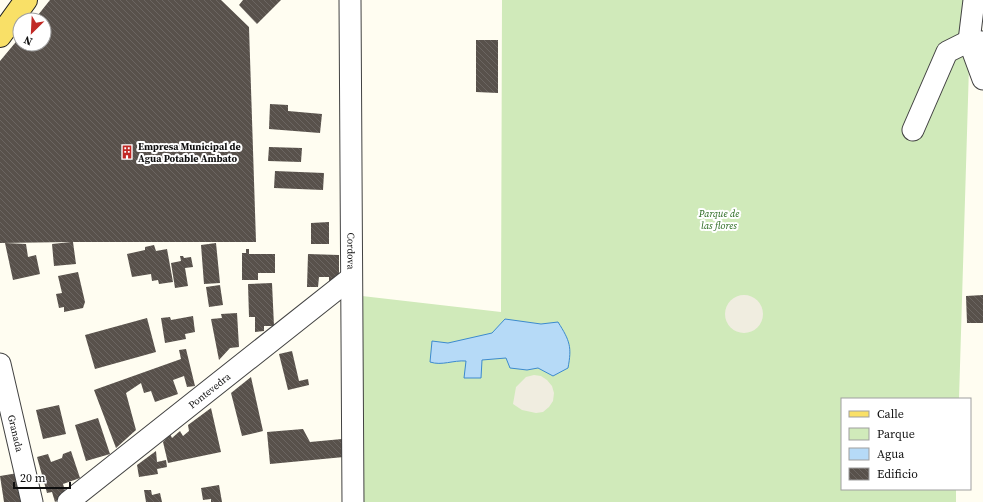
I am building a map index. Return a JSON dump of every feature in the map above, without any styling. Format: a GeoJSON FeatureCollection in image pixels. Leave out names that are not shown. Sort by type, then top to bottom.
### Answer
{"type":"FeatureCollection","features":[{"type":"Feature","properties":{"kind":"main road"},"geometry":{"type":"LineString","coordinates":[[0,36],[26,0]]}},
{"type":"Feature","properties":{"kind":"street","name":"Cordova"},"geometry":{"type":"LineString","coordinates":[[350,0],[351,278],[353,302],[352,502]]}},
{"type":"Feature","properties":{"kind":"street"},"geometry":{"type":"LineString","coordinates":[[974,0],[976,42],[983,80]]}},
{"type":"Feature","properties":{"kind":"street"},"geometry":{"type":"LineString","coordinates":[[913,130],[947,52],[976,42]]}},
{"type":"Feature","properties":{"kind":"street","name":"Pontevedra"},"geometry":{"type":"LineString","coordinates":[[68,502],[351,278]]}},
{"type":"Feature","properties":{"kind":"street","name":"Granada"},"geometry":{"type":"LineString","coordinates":[[0,364],[32,502]]}},
{"type":"Feature","properties":{"kind":"green space","name":"Parque de las flores"},"geometry":{"type":"Polygon","coordinates":[[[502,0],[971,0],[959,398],[841,398],[841,490],[956,490],[956,502],[355,502],[353,443],[362,296],[501,312],[502,0]]]}},
{"type":"Feature","properties":{"kind":"shaded area"},"geometry":{"type":"Polygon","coordinates":[[[744,295],[754,298],[760,304],[763,314],[760,324],[754,330],[744,333],[734,330],[728,324],[725,314],[728,304],[734,298],[744,295]]]}},
{"type":"Feature","properties":{"kind":"shaded area"},"geometry":{"type":"Polygon","coordinates":[[[534,375],[541,376],[547,380],[552,386],[554,393],[553,401],[543,412],[536,413],[522,410],[513,404],[516,387],[526,377],[534,375]]]}},
{"type":"Feature","properties":{"kind":"water"},"geometry":{"type":"Polygon","coordinates":[[[505,319],[541,324],[558,322],[569,344],[570,355],[568,368],[553,376],[538,368],[527,370],[510,368],[506,358],[482,360],[481,378],[464,378],[466,361],[443,363],[430,362],[432,341],[448,343],[492,333],[505,319]]]}},
{"type":"Feature","properties":{"kind":"building","name":"Empresa Municipal de Agua Potable Ambato"},"geometry":{"type":"Polygon","coordinates":[[[50,0],[221,0],[249,27],[256,242],[73,242],[76,264],[54,266],[52,244],[71,242],[0,243],[0,61],[12,47],[12,52],[52,52],[52,12],[40,12],[50,0]]]}},
{"type":"Feature","properties":{"kind":"building"},"geometry":{"type":"Polygon","coordinates":[[[243,0],[281,0],[257,24],[239,5],[243,0]]]}},
{"type":"Feature","properties":{"kind":"building"},"geometry":{"type":"Polygon","coordinates":[[[476,40],[498,40],[498,93],[476,92],[476,40]]]}},
{"type":"Feature","properties":{"kind":"building"},"geometry":{"type":"Polygon","coordinates":[[[270,104],[288,105],[288,111],[322,114],[320,133],[269,129],[270,104]]]}},
{"type":"Feature","properties":{"kind":"building"},"geometry":{"type":"Polygon","coordinates":[[[269,147],[302,148],[301,162],[268,161],[269,147]]]}},
{"type":"Feature","properties":{"kind":"building"},"geometry":{"type":"Polygon","coordinates":[[[275,171],[324,173],[323,190],[274,188],[275,171]]]}},
{"type":"Feature","properties":{"kind":"building"},"geometry":{"type":"Polygon","coordinates":[[[329,222],[329,244],[311,244],[311,223],[329,222]]]}},
{"type":"Feature","properties":{"kind":"building"},"geometry":{"type":"Polygon","coordinates":[[[5,243],[26,244],[28,257],[36,255],[40,274],[13,280],[5,243]]]}},
{"type":"Feature","properties":{"kind":"building"},"geometry":{"type":"Polygon","coordinates":[[[216,243],[220,283],[204,284],[201,245],[216,243]]]}},
{"type":"Feature","properties":{"kind":"building"},"geometry":{"type":"Polygon","coordinates":[[[154,245],[156,251],[167,249],[173,282],[159,284],[158,280],[152,281],[151,274],[132,277],[127,254],[145,250],[145,247],[154,245]]]}},
{"type":"Feature","properties":{"kind":"building"},"geometry":{"type":"Polygon","coordinates":[[[246,249],[249,249],[249,254],[275,254],[275,273],[258,273],[258,280],[242,280],[242,253],[246,253],[246,249]]]}},
{"type":"Feature","properties":{"kind":"building"},"geometry":{"type":"Polygon","coordinates":[[[308,254],[339,255],[339,281],[329,281],[329,277],[319,277],[318,287],[307,287],[308,254]]]}},
{"type":"Feature","properties":{"kind":"building"},"geometry":{"type":"Polygon","coordinates":[[[180,256],[183,256],[184,258],[191,257],[193,267],[185,268],[188,286],[175,288],[171,263],[181,261],[180,256]]]}},
{"type":"Feature","properties":{"kind":"building"},"geometry":{"type":"Polygon","coordinates":[[[78,272],[85,302],[83,308],[64,312],[64,307],[59,308],[56,294],[62,293],[58,276],[78,272]]]}},
{"type":"Feature","properties":{"kind":"building"},"geometry":{"type":"Polygon","coordinates":[[[272,283],[274,326],[264,326],[264,331],[255,332],[255,317],[249,317],[248,284],[272,283]]]}},
{"type":"Feature","properties":{"kind":"building"},"geometry":{"type":"Polygon","coordinates":[[[220,285],[223,305],[209,307],[206,287],[220,285]]]}},
{"type":"Feature","properties":{"kind":"building"},"geometry":{"type":"Polygon","coordinates":[[[983,295],[983,323],[967,323],[966,296],[983,295]]]}},
{"type":"Feature","properties":{"kind":"building"},"geometry":{"type":"Polygon","coordinates":[[[237,313],[239,347],[230,348],[219,360],[211,319],[222,318],[221,314],[237,313]]]}},
{"type":"Feature","properties":{"kind":"building"},"geometry":{"type":"Polygon","coordinates":[[[193,316],[195,332],[185,334],[186,339],[165,343],[161,318],[170,317],[171,320],[193,316]]]}},
{"type":"Feature","properties":{"kind":"building"},"geometry":{"type":"Polygon","coordinates":[[[147,318],[156,352],[95,369],[85,335],[147,318]]]}},
{"type":"Feature","properties":{"kind":"building"},"geometry":{"type":"Polygon","coordinates":[[[186,349],[195,386],[187,387],[184,376],[173,380],[178,394],[155,402],[151,391],[144,393],[141,383],[126,393],[136,430],[116,448],[94,390],[181,359],[179,350],[186,349]]]}},
{"type":"Feature","properties":{"kind":"building"},"geometry":{"type":"Polygon","coordinates":[[[292,351],[299,381],[308,379],[309,385],[288,390],[279,354],[292,351]]]}},
{"type":"Feature","properties":{"kind":"building"},"geometry":{"type":"Polygon","coordinates":[[[251,377],[263,431],[242,436],[231,393],[251,377]]]}},
{"type":"Feature","properties":{"kind":"building"},"geometry":{"type":"Polygon","coordinates":[[[59,405],[66,434],[43,439],[36,410],[59,405]]]}},
{"type":"Feature","properties":{"kind":"building"},"geometry":{"type":"Polygon","coordinates":[[[211,408],[221,452],[168,463],[163,442],[170,434],[172,438],[180,431],[183,436],[189,431],[188,425],[211,408]]]}},
{"type":"Feature","properties":{"kind":"building"},"geometry":{"type":"Polygon","coordinates":[[[98,418],[110,454],[86,461],[75,425],[98,418]]]}},
{"type":"Feature","properties":{"kind":"building"},"geometry":{"type":"Polygon","coordinates":[[[303,429],[310,442],[342,439],[344,457],[270,464],[267,432],[303,429]]]}},
{"type":"Feature","properties":{"kind":"building"},"geometry":{"type":"Polygon","coordinates":[[[71,451],[80,478],[63,484],[66,494],[55,502],[52,492],[47,493],[37,457],[48,454],[51,462],[62,458],[63,454],[71,451]]]}},
{"type":"Feature","properties":{"kind":"building"},"geometry":{"type":"Polygon","coordinates":[[[156,451],[157,462],[166,460],[167,467],[157,469],[158,474],[139,477],[137,465],[156,451]]]}},
{"type":"Feature","properties":{"kind":"building"},"geometry":{"type":"Polygon","coordinates":[[[18,473],[24,502],[4,502],[0,476],[18,473]]]}},
{"type":"Feature","properties":{"kind":"building"},"geometry":{"type":"Polygon","coordinates":[[[219,485],[222,502],[211,502],[211,499],[203,500],[201,488],[219,485]]]}},
{"type":"Feature","properties":{"kind":"building"},"geometry":{"type":"Polygon","coordinates":[[[144,490],[151,490],[152,495],[160,493],[162,502],[146,502],[144,490]]]}},
{"type":"Feature","properties":{"kind":"place","name":"Empresa Municipal de Agua Potable Ambato"},"geometry":{"type":"Point","coordinates":[127,152]}}]}
